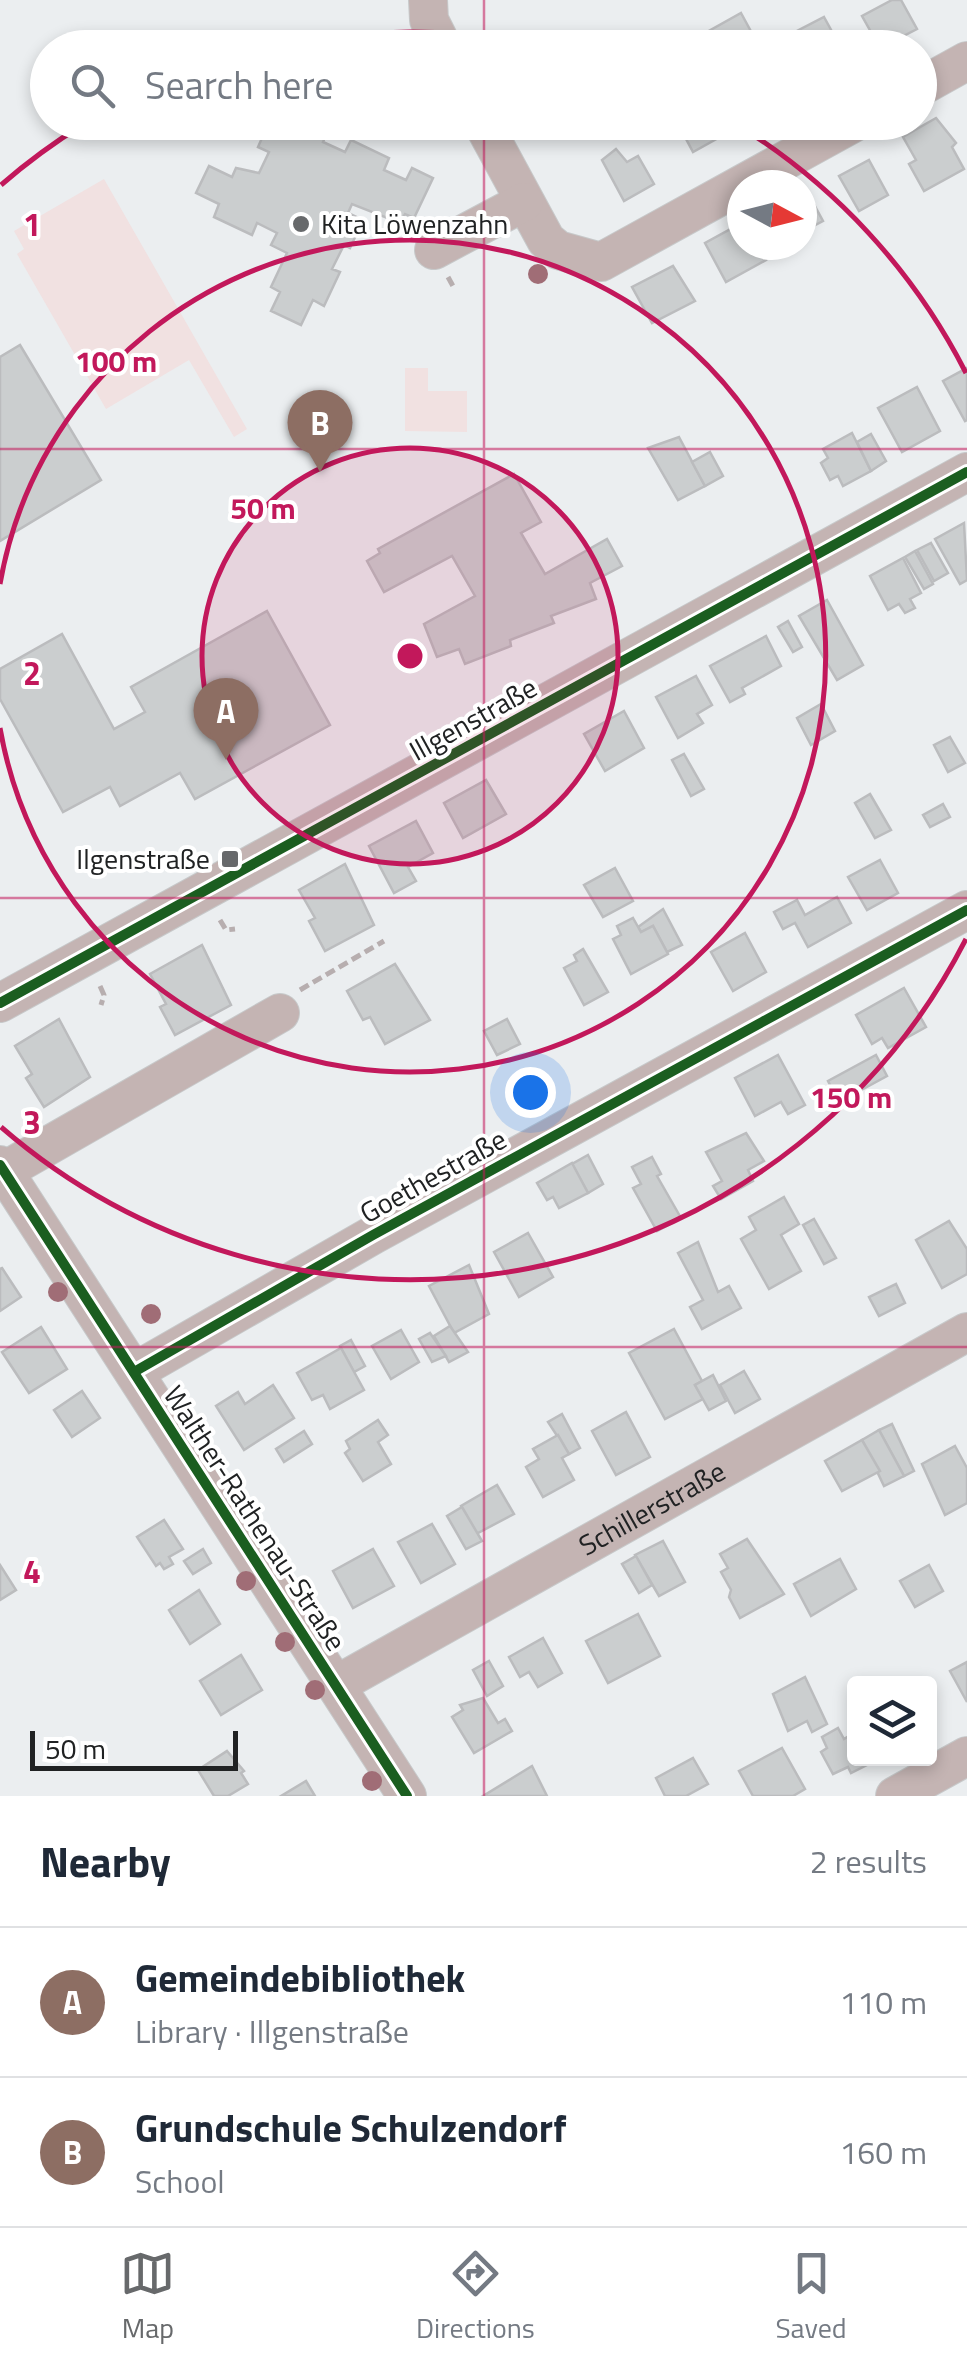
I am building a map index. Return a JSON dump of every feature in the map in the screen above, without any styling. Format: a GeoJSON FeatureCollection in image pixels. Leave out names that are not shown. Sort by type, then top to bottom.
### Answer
{"type":"FeatureCollection","features":[{"type":"Feature","properties":{"kind":"street"},"geometry":{"type":"LineString","coordinates":[[428,0],[428,20],[433,30]]}},
{"type":"Feature","properties":{"kind":"street"},"geometry":{"type":"LineString","coordinates":[[937,78],[967,61]]}},
{"type":"Feature","properties":{"kind":"street"},"geometry":{"type":"LineString","coordinates":[[491,140],[546,240],[558,250],[600,262],[822,140]]}},
{"type":"Feature","properties":{"kind":"street"},"geometry":{"type":"LineString","coordinates":[[434,250],[524,202]]}},
{"type":"Feature","properties":{"kind":"street","name":"Illgenstraße"},"geometry":{"type":"LineString","coordinates":[[0,1003],[967,472]]}},
{"type":"Feature","properties":{"kind":"street","name":"Goethestraße"},"geometry":{"type":"LineString","coordinates":[[134,1372],[356,1244],[967,910]]}},
{"type":"Feature","properties":{"kind":"street"},"geometry":{"type":"LineString","coordinates":[[2,1168],[285,1004]]}},
{"type":"Feature","properties":{"kind":"street","name":"Walther-Rathenau-Straße"},"geometry":{"type":"LineString","coordinates":[[2,1168],[406,1796]]}},
{"type":"Feature","properties":{"kind":"street","name":"Schillerstraße"},"geometry":{"type":"LineString","coordinates":[[336,1685],[967,1332]]}},
{"type":"Feature","properties":{"kind":"street"},"geometry":{"type":"LineString","coordinates":[[895,1796],[967,1756]]}},
{"type":"Feature","properties":{"kind":"path"},"geometry":{"type":"LineString","coordinates":[[214,908],[226,930],[235,929]]}},
{"type":"Feature","properties":{"kind":"path"},"geometry":{"type":"LineString","coordinates":[[285,1004],[384,941]]}},
{"type":"Feature","properties":{"kind":"path"},"geometry":{"type":"LineString","coordinates":[[94,975],[104,996],[101,1005]]}},
{"type":"Feature","properties":{"kind":"shaded area"},"geometry":{"type":"Polygon","coordinates":[[[104,179],[247,429],[234,437],[189,360],[106,409],[17,254],[24,249],[14,231],[104,179]]]}},
{"type":"Feature","properties":{"kind":"shaded area"},"geometry":{"type":"Polygon","coordinates":[[[405,368],[428,368],[428,391],[467,391],[467,432],[405,431],[405,368]]]}},
{"type":"Feature","properties":{"kind":"building"},"geometry":{"type":"Polygon","coordinates":[[[892,0],[901,0],[917,29],[870,30],[862,16],[892,0]]]}},
{"type":"Feature","properties":{"kind":"building"},"geometry":{"type":"Polygon","coordinates":[[[741,13],[750,30],[711,30],[741,13]]]}},
{"type":"Feature","properties":{"kind":"building"},"geometry":{"type":"Polygon","coordinates":[[[824,17],[831,30],[799,30],[824,17]]]}},
{"type":"Feature","properties":{"kind":"building"},"geometry":{"type":"Polygon","coordinates":[[[937,119],[956,143],[952,147],[964,169],[924,191],[909,164],[916,160],[905,140],[937,140],[937,119]]]}},
{"type":"Feature","properties":{"kind":"building"},"geometry":{"type":"Polygon","coordinates":[[[261,140],[324,140],[345,152],[351,140],[389,158],[384,170],[406,180],[412,168],[433,178],[414,218],[405,214],[400,223],[352,204],[348,213],[363,220],[350,248],[344,245],[332,269],[340,272],[324,306],[313,300],[301,325],[271,311],[280,292],[271,287],[287,253],[271,245],[277,233],[257,223],[252,235],[214,217],[219,204],[196,193],[209,166],[232,177],[236,168],[259,173],[269,152],[258,147],[261,140]]]}},
{"type":"Feature","properties":{"kind":"building"},"geometry":{"type":"Polygon","coordinates":[[[687,140],[715,140],[693,152],[687,140]]]}},
{"type":"Feature","properties":{"kind":"building"},"geometry":{"type":"Polygon","coordinates":[[[616,149],[627,162],[638,156],[654,184],[624,201],[602,160],[616,149]]]}},
{"type":"Feature","properties":{"kind":"building"},"geometry":{"type":"Polygon","coordinates":[[[869,160],[888,195],[859,211],[839,176],[869,160]]]}},
{"type":"Feature","properties":{"kind":"building"},"geometry":{"type":"Polygon","coordinates":[[[727,231],[727,260],[766,260],[726,282],[705,243],[727,231]]]}},
{"type":"Feature","properties":{"kind":"building"},"geometry":{"type":"Polygon","coordinates":[[[673,266],[695,301],[652,323],[632,287],[673,266]]]}},
{"type":"Feature","properties":{"kind":"building"},"geometry":{"type":"Polygon","coordinates":[[[20,345],[101,480],[0,541],[0,357],[20,345]]]}},
{"type":"Feature","properties":{"kind":"building"},"geometry":{"type":"Polygon","coordinates":[[[967,368],[967,420],[965,421],[943,381],[967,368]]]}},
{"type":"Feature","properties":{"kind":"building"},"geometry":{"type":"Polygon","coordinates":[[[917,387],[940,431],[902,452],[878,408],[917,387]]]}},
{"type":"Feature","properties":{"kind":"building"},"geometry":{"type":"Polygon","coordinates":[[[852,433],[871,471],[843,486],[838,476],[830,480],[821,463],[828,458],[823,449],[852,433]]]}},
{"type":"Feature","properties":{"kind":"building"},"geometry":{"type":"Polygon","coordinates":[[[871,434],[886,461],[871,471],[857,442],[871,434]]]}},
{"type":"Feature","properties":{"kind":"building"},"geometry":{"type":"Polygon","coordinates":[[[679,437],[705,486],[678,500],[648,448],[679,437]]]}},
{"type":"Feature","properties":{"kind":"building"},"geometry":{"type":"Polygon","coordinates":[[[710,452],[723,476],[705,486],[692,462],[710,452]]]}},
{"type":"Feature","properties":{"kind":"building"},"geometry":{"type":"Polygon","coordinates":[[[514,474],[541,522],[521,533],[545,574],[607,539],[622,566],[590,583],[596,599],[551,616],[554,623],[510,640],[511,646],[465,664],[459,649],[437,657],[424,624],[475,596],[452,556],[384,592],[367,561],[380,553],[378,549],[514,474]]]}},
{"type":"Feature","properties":{"kind":"building"},"geometry":{"type":"Polygon","coordinates":[[[964,523],[967,580],[960,584],[935,539],[964,523]]]}},
{"type":"Feature","properties":{"kind":"building"},"geometry":{"type":"Polygon","coordinates":[[[931,543],[948,573],[934,581],[917,550],[931,543]]]}},
{"type":"Feature","properties":{"kind":"building"},"geometry":{"type":"Polygon","coordinates":[[[915,551],[933,584],[924,589],[905,557],[915,551]]]}},
{"type":"Feature","properties":{"kind":"building"},"geometry":{"type":"Polygon","coordinates":[[[903,558],[921,593],[910,599],[915,608],[905,613],[899,604],[888,610],[870,576],[903,558]]]}},
{"type":"Feature","properties":{"kind":"building"},"geometry":{"type":"Polygon","coordinates":[[[827,600],[863,665],[837,680],[799,616],[827,600]]]}},
{"type":"Feature","properties":{"kind":"building"},"geometry":{"type":"Polygon","coordinates":[[[267,611],[330,725],[195,799],[180,773],[120,806],[110,787],[63,812],[0,699],[0,669],[62,634],[114,729],[145,712],[131,687],[267,611]]]}},
{"type":"Feature","properties":{"kind":"building"},"geometry":{"type":"Polygon","coordinates":[[[788,621],[802,647],[793,652],[778,627],[788,621]]]}},
{"type":"Feature","properties":{"kind":"building"},"geometry":{"type":"Polygon","coordinates":[[[766,636],[781,666],[742,688],[745,694],[730,702],[710,666],[766,636]]]}},
{"type":"Feature","properties":{"kind":"building"},"geometry":{"type":"Polygon","coordinates":[[[696,676],[712,705],[697,714],[703,723],[678,738],[656,697],[696,676]]]}},
{"type":"Feature","properties":{"kind":"building"},"geometry":{"type":"Polygon","coordinates":[[[821,704],[835,731],[811,745],[797,718],[821,704]]]}},
{"type":"Feature","properties":{"kind":"building"},"geometry":{"type":"Polygon","coordinates":[[[624,711],[644,748],[605,771],[584,734],[624,711]]]}},
{"type":"Feature","properties":{"kind":"building"},"geometry":{"type":"Polygon","coordinates":[[[950,737],[965,763],[948,772],[934,745],[950,737]]]}},
{"type":"Feature","properties":{"kind":"building"},"geometry":{"type":"Polygon","coordinates":[[[684,754],[704,789],[691,796],[672,760],[684,754]]]}},
{"type":"Feature","properties":{"kind":"building"},"geometry":{"type":"Polygon","coordinates":[[[486,780],[506,814],[463,838],[444,803],[486,780]]]}},
{"type":"Feature","properties":{"kind":"building"},"geometry":{"type":"Polygon","coordinates":[[[870,794],[891,830],[875,838],[855,803],[870,794]]]}},
{"type":"Feature","properties":{"kind":"building"},"geometry":{"type":"Polygon","coordinates":[[[943,804],[950,817],[930,827],[923,815],[943,804]]]}},
{"type":"Feature","properties":{"kind":"building"},"geometry":{"type":"Polygon","coordinates":[[[416,821],[433,853],[408,867],[416,881],[394,893],[369,846],[416,821]]]}},
{"type":"Feature","properties":{"kind":"building"},"geometry":{"type":"Polygon","coordinates":[[[880,860],[898,893],[867,910],[848,877],[880,860]]]}},
{"type":"Feature","properties":{"kind":"building"},"geometry":{"type":"Polygon","coordinates":[[[345,864],[374,925],[325,951],[309,921],[315,918],[299,890],[345,864]]]}},
{"type":"Feature","properties":{"kind":"building"},"geometry":{"type":"Polygon","coordinates":[[[615,868],[633,901],[603,917],[584,885],[615,868]]]}},
{"type":"Feature","properties":{"kind":"building"},"geometry":{"type":"Polygon","coordinates":[[[837,897],[851,923],[808,947],[795,923],[783,929],[774,912],[797,900],[805,915],[837,897]]]}},
{"type":"Feature","properties":{"kind":"building"},"geometry":{"type":"Polygon","coordinates":[[[663,909],[682,945],[667,952],[653,926],[641,932],[638,927],[663,909]]]}},
{"type":"Feature","properties":{"kind":"building"},"geometry":{"type":"Polygon","coordinates":[[[633,918],[641,932],[653,926],[668,954],[631,974],[613,939],[621,935],[617,926],[633,918]]]}},
{"type":"Feature","properties":{"kind":"building"},"geometry":{"type":"Polygon","coordinates":[[[745,933],[766,972],[733,991],[711,952],[745,933]]]}},
{"type":"Feature","properties":{"kind":"building"},"geometry":{"type":"Polygon","coordinates":[[[202,945],[231,1005],[175,1035],[160,1007],[166,1004],[150,974],[202,945]]]}},
{"type":"Feature","properties":{"kind":"building"},"geometry":{"type":"Polygon","coordinates":[[[583,949],[608,992],[584,1005],[564,968],[577,961],[574,955],[583,949]]]}},
{"type":"Feature","properties":{"kind":"building"},"geometry":{"type":"Polygon","coordinates":[[[395,964],[430,1020],[385,1044],[370,1017],[363,1020],[347,991],[395,964]]]}},
{"type":"Feature","properties":{"kind":"building"},"geometry":{"type":"Polygon","coordinates":[[[904,988],[926,1027],[888,1048],[882,1038],[872,1044],[856,1015],[904,988]]]}},
{"type":"Feature","properties":{"kind":"building"},"geometry":{"type":"Polygon","coordinates":[[[59,1019],[90,1077],[44,1107],[26,1078],[32,1074],[15,1046],[59,1019]]]}},
{"type":"Feature","properties":{"kind":"building"},"geometry":{"type":"Polygon","coordinates":[[[507,1019],[520,1044],[497,1055],[484,1031],[507,1019]]]}},
{"type":"Feature","properties":{"kind":"building"},"geometry":{"type":"Polygon","coordinates":[[[778,1055],[805,1105],[788,1114],[781,1102],[755,1116],[735,1078],[778,1055]]]}},
{"type":"Feature","properties":{"kind":"building"},"geometry":{"type":"Polygon","coordinates":[[[876,1055],[887,1076],[839,1102],[828,1081],[876,1055]]]}},
{"type":"Feature","properties":{"kind":"building"},"geometry":{"type":"Polygon","coordinates":[[[746,1133],[764,1161],[748,1170],[753,1181],[721,1199],[713,1186],[722,1181],[706,1152],[746,1133]]]}},
{"type":"Feature","properties":{"kind":"building"},"geometry":{"type":"Polygon","coordinates":[[[588,1155],[603,1184],[588,1193],[572,1164],[588,1155]]]}},
{"type":"Feature","properties":{"kind":"building"},"geometry":{"type":"Polygon","coordinates":[[[652,1157],[661,1174],[657,1176],[681,1218],[657,1231],[633,1188],[641,1184],[632,1167],[652,1157]]]}},
{"type":"Feature","properties":{"kind":"building"},"geometry":{"type":"Polygon","coordinates":[[[572,1163],[588,1193],[559,1208],[553,1197],[547,1200],[537,1183],[572,1163]]]}},
{"type":"Feature","properties":{"kind":"building"},"geometry":{"type":"Polygon","coordinates":[[[784,1197],[799,1224],[781,1235],[801,1271],[769,1289],[741,1239],[756,1230],[749,1217],[784,1197]]]}},
{"type":"Feature","properties":{"kind":"building"},"geometry":{"type":"Polygon","coordinates":[[[814,1219],[836,1258],[824,1264],[803,1225],[814,1219]]]}},
{"type":"Feature","properties":{"kind":"building"},"geometry":{"type":"Polygon","coordinates":[[[949,1221],[967,1249],[967,1274],[942,1288],[916,1240],[949,1221]]]}},
{"type":"Feature","properties":{"kind":"building"},"geometry":{"type":"Polygon","coordinates":[[[528,1233],[553,1277],[519,1297],[494,1252],[528,1233]]]}},
{"type":"Feature","properties":{"kind":"building"},"geometry":{"type":"Polygon","coordinates":[[[698,1242],[718,1292],[729,1286],[741,1308],[702,1329],[690,1307],[703,1300],[678,1253],[698,1242]]]}},
{"type":"Feature","properties":{"kind":"building"},"geometry":{"type":"Polygon","coordinates":[[[469,1265],[489,1314],[454,1333],[429,1286],[469,1265]]]}},
{"type":"Feature","properties":{"kind":"building"},"geometry":{"type":"Polygon","coordinates":[[[0,1269],[21,1297],[0,1311],[0,1269]]]}},
{"type":"Feature","properties":{"kind":"building"},"geometry":{"type":"Polygon","coordinates":[[[896,1284],[905,1303],[879,1316],[869,1297],[896,1284]]]}},
{"type":"Feature","properties":{"kind":"building"},"geometry":{"type":"Polygon","coordinates":[[[450,1326],[468,1352],[449,1362],[434,1336],[450,1326]]]}},
{"type":"Feature","properties":{"kind":"building"},"geometry":{"type":"Polygon","coordinates":[[[41,1327],[67,1369],[29,1393],[2,1352],[41,1327]]]}},
{"type":"Feature","properties":{"kind":"building"},"geometry":{"type":"Polygon","coordinates":[[[674,1329],[702,1381],[695,1385],[703,1399],[665,1419],[629,1353],[674,1329]]]}},
{"type":"Feature","properties":{"kind":"building"},"geometry":{"type":"Polygon","coordinates":[[[401,1330],[419,1362],[391,1379],[372,1346],[401,1330]]]}},
{"type":"Feature","properties":{"kind":"building"},"geometry":{"type":"Polygon","coordinates":[[[430,1333],[446,1356],[432,1362],[419,1339],[430,1333]]]}},
{"type":"Feature","properties":{"kind":"building"},"geometry":{"type":"Polygon","coordinates":[[[351,1340],[365,1366],[354,1372],[340,1346],[351,1340]]]}},
{"type":"Feature","properties":{"kind":"building"},"geometry":{"type":"Polygon","coordinates":[[[341,1348],[364,1390],[330,1409],[323,1395],[312,1400],[297,1373],[341,1348]]]}},
{"type":"Feature","properties":{"kind":"building"},"geometry":{"type":"Polygon","coordinates":[[[744,1371],[760,1399],[735,1413],[720,1385],[744,1371]]]}},
{"type":"Feature","properties":{"kind":"building"},"geometry":{"type":"Polygon","coordinates":[[[713,1375],[726,1401],[709,1410],[695,1385],[713,1375]]]}},
{"type":"Feature","properties":{"kind":"building"},"geometry":{"type":"Polygon","coordinates":[[[273,1385],[294,1418],[244,1450],[216,1406],[238,1392],[245,1404],[273,1385]]]}},
{"type":"Feature","properties":{"kind":"building"},"geometry":{"type":"Polygon","coordinates":[[[82,1391],[100,1418],[72,1437],[54,1410],[82,1391]]]}},
{"type":"Feature","properties":{"kind":"building"},"geometry":{"type":"Polygon","coordinates":[[[626,1412],[650,1457],[616,1475],[592,1431],[626,1412]]]}},
{"type":"Feature","properties":{"kind":"building"},"geometry":{"type":"Polygon","coordinates":[[[562,1414],[580,1448],[569,1454],[548,1422],[562,1414]]]}},
{"type":"Feature","properties":{"kind":"building"},"geometry":{"type":"Polygon","coordinates":[[[378,1420],[388,1435],[378,1442],[391,1464],[363,1481],[345,1453],[350,1449],[346,1441],[378,1420]]]}},
{"type":"Feature","properties":{"kind":"building"},"geometry":{"type":"Polygon","coordinates":[[[892,1424],[914,1471],[904,1476],[879,1430],[892,1424]]]}},
{"type":"Feature","properties":{"kind":"building"},"geometry":{"type":"Polygon","coordinates":[[[879,1430],[904,1476],[884,1486],[862,1440],[879,1430]]]}},
{"type":"Feature","properties":{"kind":"building"},"geometry":{"type":"Polygon","coordinates":[[[304,1431],[312,1444],[284,1462],[276,1449],[304,1431]]]}},
{"type":"Feature","properties":{"kind":"building"},"geometry":{"type":"Polygon","coordinates":[[[558,1435],[569,1454],[562,1458],[574,1480],[543,1497],[526,1467],[539,1459],[533,1449],[558,1435]]]}},
{"type":"Feature","properties":{"kind":"building"},"geometry":{"type":"Polygon","coordinates":[[[862,1440],[880,1471],[842,1491],[825,1461],[862,1440]]]}},
{"type":"Feature","properties":{"kind":"building"},"geometry":{"type":"Polygon","coordinates":[[[955,1446],[967,1468],[967,1503],[945,1515],[922,1464],[955,1446]]]}},
{"type":"Feature","properties":{"kind":"building"},"geometry":{"type":"Polygon","coordinates":[[[497,1485],[514,1514],[476,1534],[461,1506],[497,1485]]]}},
{"type":"Feature","properties":{"kind":"building"},"geometry":{"type":"Polygon","coordinates":[[[462,1507],[482,1541],[466,1549],[447,1516],[462,1507]]]}},
{"type":"Feature","properties":{"kind":"building"},"geometry":{"type":"Polygon","coordinates":[[[164,1520],[183,1549],[169,1557],[173,1564],[164,1569],[160,1563],[156,1566],[137,1537],[164,1520]]]}},
{"type":"Feature","properties":{"kind":"building"},"geometry":{"type":"Polygon","coordinates":[[[432,1524],[455,1564],[421,1583],[398,1542],[432,1524]]]}},
{"type":"Feature","properties":{"kind":"building"},"geometry":{"type":"Polygon","coordinates":[[[747,1539],[784,1594],[740,1618],[721,1572],[728,1568],[720,1554],[747,1539]]]}},
{"type":"Feature","properties":{"kind":"building"},"geometry":{"type":"Polygon","coordinates":[[[663,1541],[685,1582],[659,1596],[635,1555],[663,1541]]]}},
{"type":"Feature","properties":{"kind":"building"},"geometry":{"type":"Polygon","coordinates":[[[203,1549],[211,1563],[193,1574],[184,1561],[203,1549]]]}},
{"type":"Feature","properties":{"kind":"building"},"geometry":{"type":"Polygon","coordinates":[[[373,1549],[394,1586],[353,1608],[333,1571],[373,1549]]]}},
{"type":"Feature","properties":{"kind":"building"},"geometry":{"type":"Polygon","coordinates":[[[636,1556],[652,1585],[639,1593],[622,1564],[636,1556]]]}},
{"type":"Feature","properties":{"kind":"building"},"geometry":{"type":"Polygon","coordinates":[[[840,1559],[856,1589],[811,1616],[794,1584],[840,1559]]]}},
{"type":"Feature","properties":{"kind":"building"},"geometry":{"type":"Polygon","coordinates":[[[0,1565],[16,1590],[0,1600],[0,1565]]]}},
{"type":"Feature","properties":{"kind":"building"},"geometry":{"type":"Polygon","coordinates":[[[929,1565],[943,1591],[915,1607],[900,1581],[929,1565]]]}},
{"type":"Feature","properties":{"kind":"building"},"geometry":{"type":"Polygon","coordinates":[[[199,1590],[220,1624],[190,1644],[169,1610],[199,1590]]]}},
{"type":"Feature","properties":{"kind":"building"},"geometry":{"type":"Polygon","coordinates":[[[638,1614],[660,1656],[608,1683],[586,1641],[638,1614]]]}},
{"type":"Feature","properties":{"kind":"building"},"geometry":{"type":"Polygon","coordinates":[[[543,1638],[562,1673],[538,1687],[529,1672],[520,1677],[509,1657],[543,1638]]]}},
{"type":"Feature","properties":{"kind":"building"},"geometry":{"type":"Polygon","coordinates":[[[241,1655],[262,1690],[221,1715],[200,1681],[241,1655]]]}},
{"type":"Feature","properties":{"kind":"building"},"geometry":{"type":"Polygon","coordinates":[[[489,1661],[503,1686],[487,1696],[473,1670],[489,1661]]]}},
{"type":"Feature","properties":{"kind":"building"},"geometry":{"type":"Polygon","coordinates":[[[967,1662],[967,1702],[950,1671],[967,1662]]]}},
{"type":"Feature","properties":{"kind":"building"},"geometry":{"type":"Polygon","coordinates":[[[805,1677],[827,1724],[812,1732],[807,1721],[788,1731],[773,1694],[805,1677]]]}},
{"type":"Feature","properties":{"kind":"building"},"geometry":{"type":"Polygon","coordinates":[[[483,1698],[498,1723],[505,1719],[512,1731],[474,1753],[452,1717],[463,1710],[460,1705],[483,1698]]]}},
{"type":"Feature","properties":{"kind":"building"},"geometry":{"type":"Polygon","coordinates":[[[838,1728],[844,1739],[847,1737],[847,1766],[865,1766],[851,1773],[848,1767],[833,1774],[821,1752],[827,1748],[822,1737],[838,1728]]]}},
{"type":"Feature","properties":{"kind":"building"},"geometry":{"type":"Polygon","coordinates":[[[782,1748],[805,1789],[793,1796],[753,1796],[739,1771],[782,1748]]]}},
{"type":"Feature","properties":{"kind":"building"},"geometry":{"type":"Polygon","coordinates":[[[227,1751],[244,1771],[241,1773],[248,1784],[228,1796],[214,1796],[198,1770],[227,1751]]]}},
{"type":"Feature","properties":{"kind":"building"},"geometry":{"type":"Polygon","coordinates":[[[693,1758],[708,1784],[686,1796],[665,1796],[656,1778],[693,1758]]]}},
{"type":"Feature","properties":{"kind":"building"},"geometry":{"type":"Polygon","coordinates":[[[532,1766],[547,1796],[483,1796],[532,1766]]]}},
{"type":"Feature","properties":{"kind":"building"},"geometry":{"type":"Polygon","coordinates":[[[306,1781],[315,1796],[281,1796],[306,1781]]]}},
{"type":"Feature","properties":{"kind":"cycle path"},"geometry":{"type":"LineString","coordinates":[[0,1003],[967,472]]}},
{"type":"Feature","properties":{"kind":"cycle path"},"geometry":{"type":"LineString","coordinates":[[134,1372],[373,1235],[967,910]]}},
{"type":"Feature","properties":{"kind":"cycle path"},"geometry":{"type":"LineString","coordinates":[[0,1165],[407,1796]]}},
{"type":"Feature","properties":{"kind":"place","name":"Kita Löwenzahn"},"geometry":{"type":"Point","coordinates":[301,224]}},
{"type":"Feature","properties":{"kind":"place","name":"Grundschule Schulzendorf"},"geometry":{"type":"Point","coordinates":[320,472]}},
{"type":"Feature","properties":{"kind":"place","name":"Gemeindebibliothek"},"geometry":{"type":"Point","coordinates":[226,760]}},
{"type":"Feature","properties":{"kind":"place","name":"Ilgenstraße"},"geometry":{"type":"Point","coordinates":[230,859]}}]}
